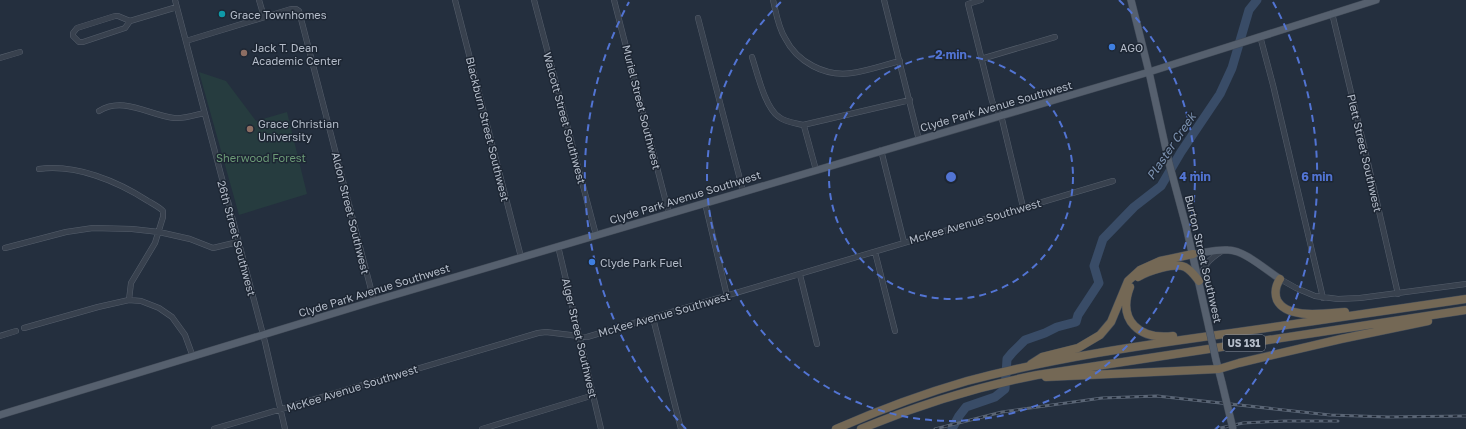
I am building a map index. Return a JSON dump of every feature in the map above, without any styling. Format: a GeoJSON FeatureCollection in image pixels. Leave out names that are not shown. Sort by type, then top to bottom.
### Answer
{"type":"FeatureCollection","features":[{"type":"Feature","properties":{"kind":"highway"},"geometry":{"type":"LineString","coordinates":[[1026,367],[1042,357],[1078,348],[1100,334],[1111,322],[1128,281],[1140,270],[1160,261],[1193,254]]}},
{"type":"Feature","properties":{"kind":"highway"},"geometry":{"type":"LineString","coordinates":[[1187,339],[1176,336],[1153,336],[1140,331],[1128,316],[1126,306],[1127,297],[1129,288],[1137,278],[1148,272],[1160,269],[1181,266],[1189,270],[1199,281]]}},
{"type":"Feature","properties":{"kind":"highway"},"geometry":{"type":"LineString","coordinates":[[1280,279],[1276,286],[1276,297],[1282,306],[1294,312],[1313,314],[1388,311]]}},
{"type":"Feature","properties":{"kind":"highway","name":"US 131"},"geometry":{"type":"LineString","coordinates":[[836,429],[944,388],[1026,367],[1187,339],[1466,300]]}},
{"type":"Feature","properties":{"kind":"highway"},"geometry":{"type":"LineString","coordinates":[[1022,378],[1219,369],[1366,333],[1418,323],[1466,311]]}},
{"type":"Feature","properties":{"kind":"highway","name":"US 131"},"geometry":{"type":"LineString","coordinates":[[862,429],[940,400],[1022,378],[1090,366],[1466,311]]}},
{"type":"Feature","properties":{"kind":"main road","name":"Burton Street Southwest"},"geometry":{"type":"LineString","coordinates":[[1131,0],[1169,163],[1193,254],[1233,429]]}},
{"type":"Feature","properties":{"kind":"main road","name":"Clyde Park Avenue Southwest"},"geometry":{"type":"LineString","coordinates":[[0,415],[521,257],[1149,72],[1376,0]]}},
{"type":"Feature","properties":{"kind":"main road"},"geometry":{"type":"LineString","coordinates":[[1193,254],[1224,250],[1238,252],[1280,279]]}},
{"type":"Feature","properties":{"kind":"street","name":"26th Street Southwest"},"geometry":{"type":"LineString","coordinates":[[175,0],[263,335],[285,429]]}},
{"type":"Feature","properties":{"kind":"street"},"geometry":{"type":"LineString","coordinates":[[186,41],[264,17],[259,0]]}},
{"type":"Feature","properties":{"kind":"street","name":"Blackburn Street Southwest"},"geometry":{"type":"LineString","coordinates":[[455,0],[521,257]]}},
{"type":"Feature","properties":{"kind":"street","name":"Walcott Street Southwest"},"geometry":{"type":"LineString","coordinates":[[534,0],[596,235]]}},
{"type":"Feature","properties":{"kind":"street","name":"Muriel Street Southwest"},"geometry":{"type":"LineString","coordinates":[[614,0],[669,214]]}},
{"type":"Feature","properties":{"kind":"street"},"geometry":{"type":"LineString","coordinates":[[773,0],[784,38],[793,51],[814,67],[830,72],[852,73],[900,61]]}},
{"type":"Feature","properties":{"kind":"street"},"geometry":{"type":"LineString","coordinates":[[884,0],[919,140]]}},
{"type":"Feature","properties":{"kind":"street"},"geometry":{"type":"LineString","coordinates":[[981,0],[968,4],[992,101],[1001,115],[1023,207]]}},
{"type":"Feature","properties":{"kind":"street"},"geometry":{"type":"LineString","coordinates":[[130,21],[115,16],[77,28],[73,33],[73,36],[79,42],[83,42],[125,28],[130,21],[177,7]]}},
{"type":"Feature","properties":{"kind":"street","name":"Aldon Street Southwest"},"geometry":{"type":"LineString","coordinates":[[264,17],[291,9],[297,9],[300,14],[374,301]]}},
{"type":"Feature","properties":{"kind":"street","name":"Plett Street Southwest"},"geometry":{"type":"LineString","coordinates":[[1332,13],[1365,148],[1398,294]]}},
{"type":"Feature","properties":{"kind":"street"},"geometry":{"type":"LineString","coordinates":[[698,18],[743,191]]}},
{"type":"Feature","properties":{"kind":"street"},"geometry":{"type":"LineString","coordinates":[[981,59],[1055,37]]}},
{"type":"Feature","properties":{"kind":"street"},"geometry":{"type":"LineString","coordinates":[[1257,37],[1273,84],[1324,298]]}},
{"type":"Feature","properties":{"kind":"street"},"geometry":{"type":"LineString","coordinates":[[0,58],[20,52]]}},
{"type":"Feature","properties":{"kind":"street"},"geometry":{"type":"LineString","coordinates":[[752,57],[761,87],[771,108],[778,116],[803,125],[910,100]]}},
{"type":"Feature","properties":{"kind":"street"},"geometry":{"type":"LineString","coordinates":[[99,111],[110,106],[137,107],[173,118],[185,118],[204,113]]}},
{"type":"Feature","properties":{"kind":"street"},"geometry":{"type":"LineString","coordinates":[[803,125],[816,170]]}},
{"type":"Feature","properties":{"kind":"street"},"geometry":{"type":"LineString","coordinates":[[881,150],[904,242]]}},
{"type":"Feature","properties":{"kind":"street"},"geometry":{"type":"LineString","coordinates":[[39,169],[53,168],[88,174],[109,181],[130,190],[163,211],[164,216],[151,252],[134,276],[131,283],[129,300]]}},
{"type":"Feature","properties":{"kind":"street","name":"McKee Avenue Southwest"},"geometry":{"type":"LineString","coordinates":[[214,429],[538,333],[552,332],[587,337],[1113,181]]}},
{"type":"Feature","properties":{"kind":"street"},"geometry":{"type":"LineString","coordinates":[[705,203],[727,296]]}},
{"type":"Feature","properties":{"kind":"street"},"geometry":{"type":"LineString","coordinates":[[6,248],[66,232],[93,228],[113,228],[159,232],[190,239],[213,248],[238,242]]}},
{"type":"Feature","properties":{"kind":"street","name":"Alger Street Southwest"},"geometry":{"type":"LineString","coordinates":[[558,246],[602,429]]}},
{"type":"Feature","properties":{"kind":"street"},"geometry":{"type":"LineString","coordinates":[[1199,281],[1207,262],[1224,250]]}},
{"type":"Feature","properties":{"kind":"street"},"geometry":{"type":"LineString","coordinates":[[875,252],[895,331]]}},
{"type":"Feature","properties":{"kind":"street"},"geometry":{"type":"LineString","coordinates":[[800,275],[817,344]]}},
{"type":"Feature","properties":{"kind":"street"},"geometry":{"type":"LineString","coordinates":[[1280,279],[1310,294],[1324,298],[1352,298],[1398,294],[1466,284]]}},
{"type":"Feature","properties":{"kind":"street"},"geometry":{"type":"LineString","coordinates":[[24,328],[98,307],[129,300],[141,301],[159,308],[172,317],[185,334],[193,356]]}},
{"type":"Feature","properties":{"kind":"street"},"geometry":{"type":"LineString","coordinates":[[653,318],[681,429]]}},
{"type":"Feature","properties":{"kind":"street"},"geometry":{"type":"LineString","coordinates":[[0,336],[16,331]]}},
{"type":"Feature","properties":{"kind":"street"},"geometry":{"type":"LineString","coordinates":[[482,429],[594,395]]}},
{"type":"Feature","properties":{"kind":"green space","name":"Sherwood Forest"},"geometry":{"type":"Polygon","coordinates":[[[199,72],[226,81],[256,121],[287,112],[307,194],[239,215],[199,72]]]}},
{"type":"Feature","properties":{"kind":"waterway","name":"Plaster Creek"},"geometry":{"type":"LineString","coordinates":[[952,429],[966,407],[995,397],[1005,389],[1007,359],[1025,340],[1057,327],[1076,322],[1078,315],[1099,283],[1094,266],[1103,239],[1134,207],[1161,186],[1181,152],[1220,94],[1232,68],[1249,10],[1257,0]]}},
{"type":"Feature","properties":{"kind":"railway"},"geometry":{"type":"LineString","coordinates":[[935,429],[1002,412],[1102,398],[1157,396],[1330,415],[1388,417],[1466,416]]}},
{"type":"Feature","properties":{"kind":"railway"},"geometry":{"type":"LineString","coordinates":[[1216,429],[1243,423],[1338,421]]}},
{"type":"Feature","properties":{"kind":"place","name":"Grace Townhomes"},"geometry":{"type":"Point","coordinates":[222,14]}},
{"type":"Feature","properties":{"kind":"place","name":"AGO"},"geometry":{"type":"Point","coordinates":[1112,47]}},
{"type":"Feature","properties":{"kind":"place","name":"Jack T. Dean Academic Center"},"geometry":{"type":"Point","coordinates":[244,53]}},
{"type":"Feature","properties":{"kind":"place","name":"Grace Christian University"},"geometry":{"type":"Point","coordinates":[250,129]}},
{"type":"Feature","properties":{"kind":"place","name":"Clyde Park Fuel"},"geometry":{"type":"Point","coordinates":[592,262]}}]}
